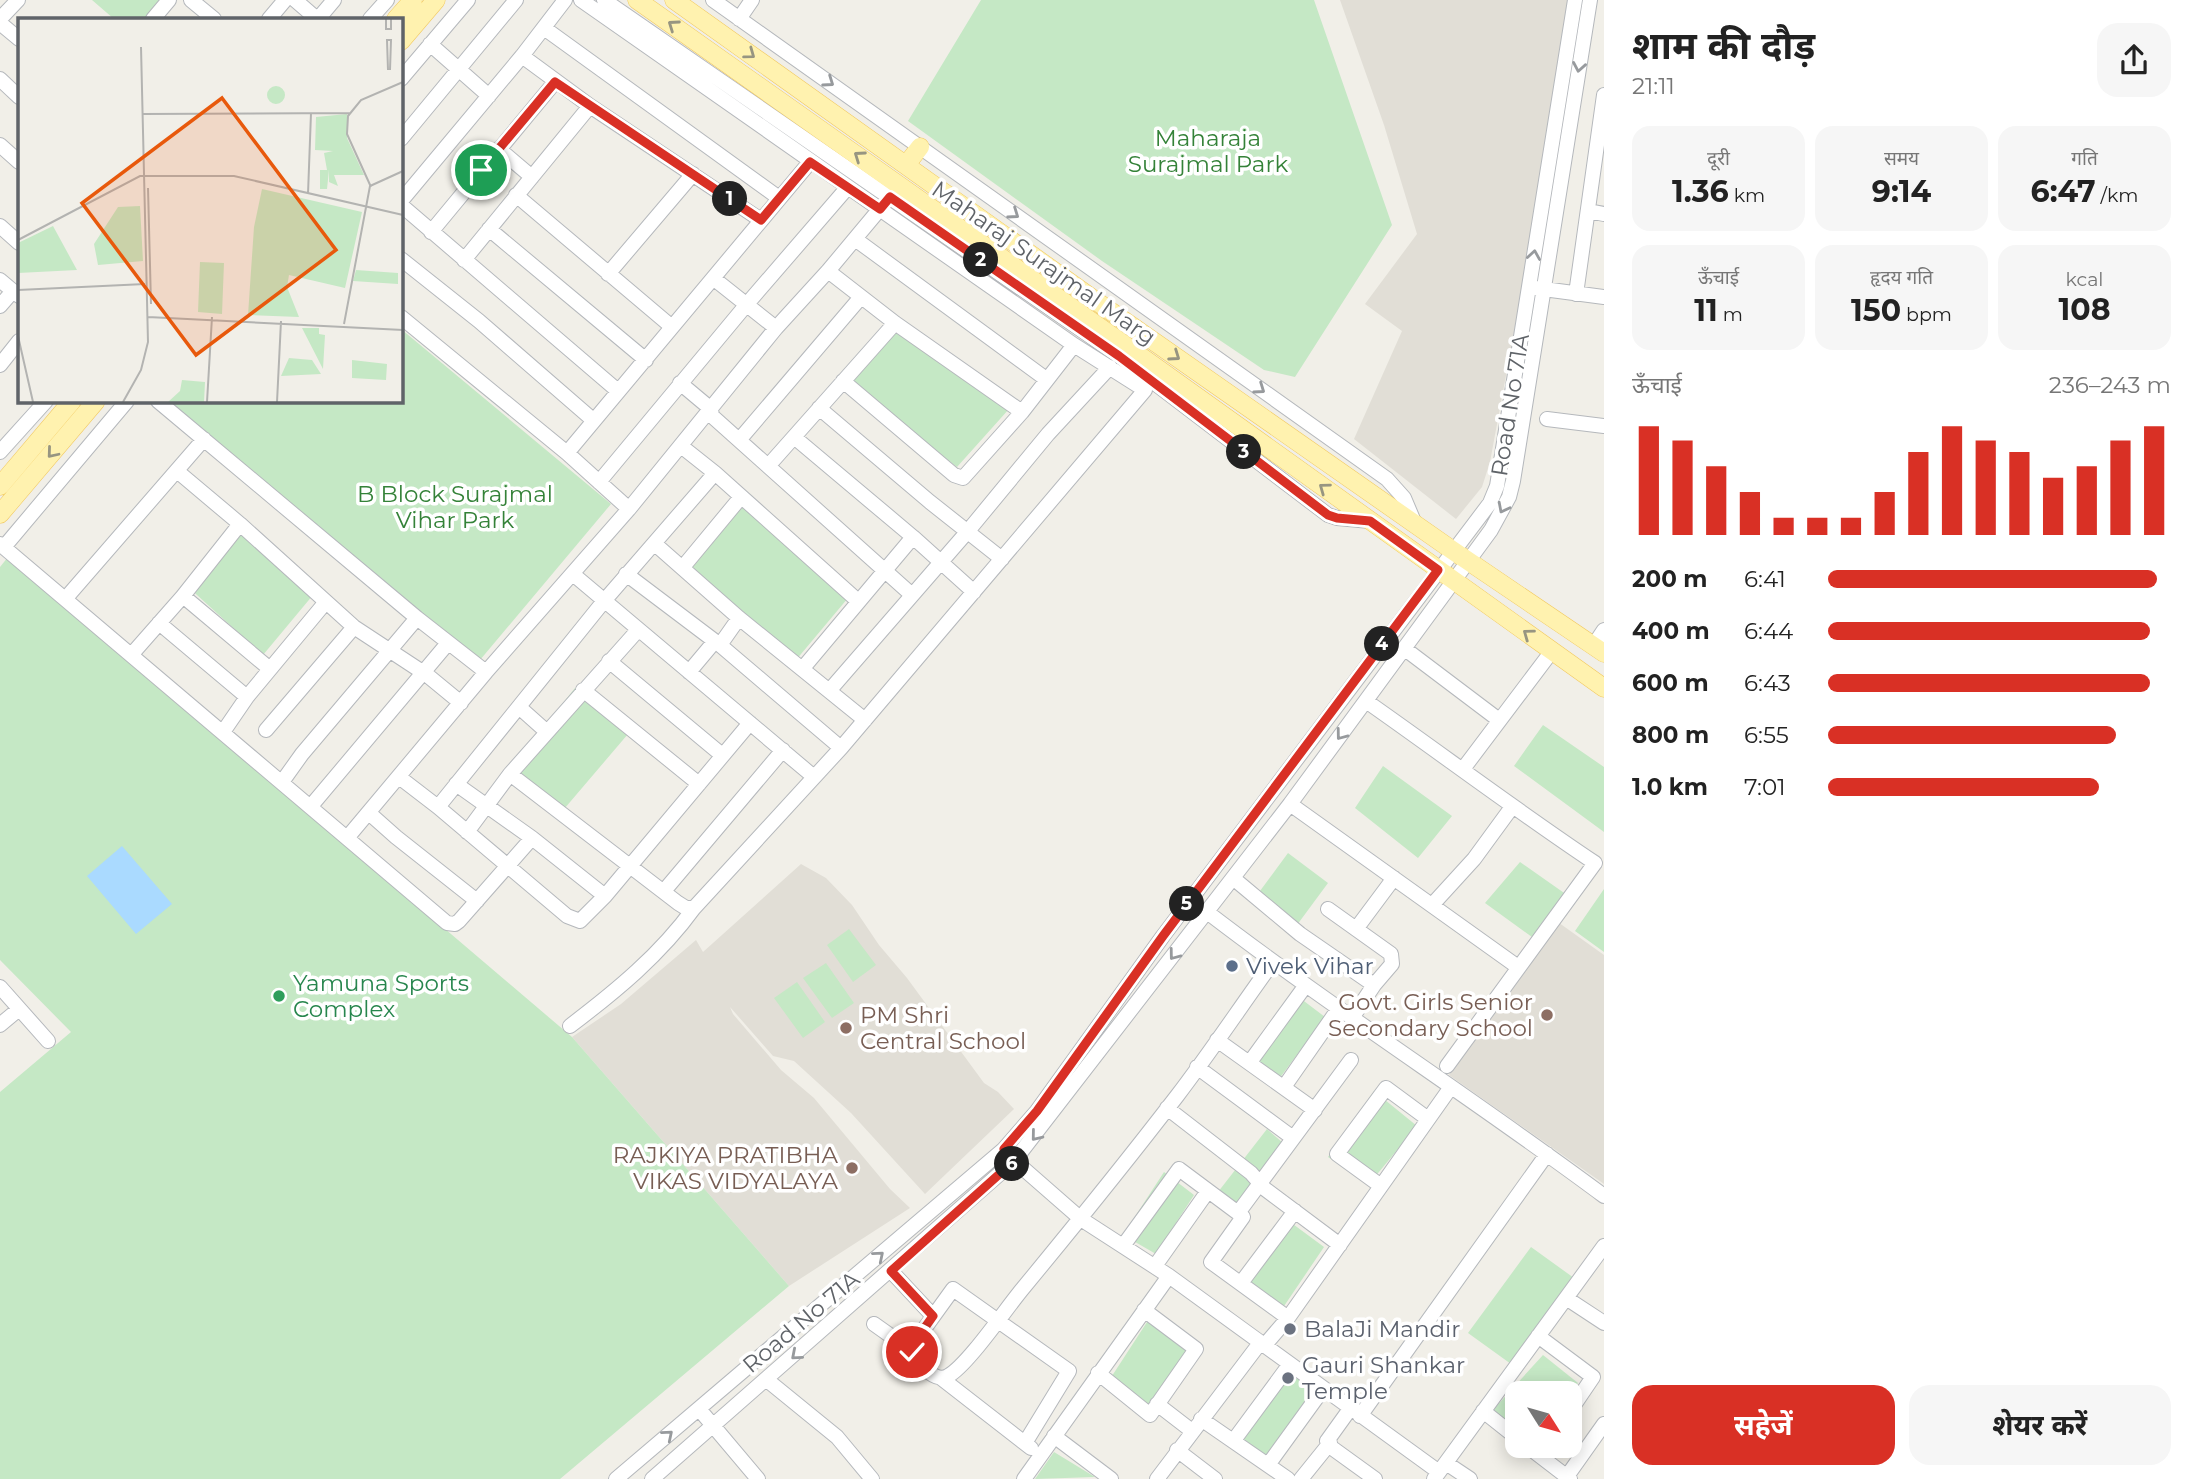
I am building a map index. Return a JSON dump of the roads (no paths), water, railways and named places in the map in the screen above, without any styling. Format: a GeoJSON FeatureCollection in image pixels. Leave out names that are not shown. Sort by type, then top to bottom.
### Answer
{"type":"FeatureCollection","features":[{"type":"Feature","properties":{"kind":"main road"},"geometry":{"type":"LineString","coordinates":[[397,18],[413,0]]}},
{"type":"Feature","properties":{"kind":"main road"},"geometry":{"type":"LineString","coordinates":[[402,40],[436,0]]}},
{"type":"Feature","properties":{"kind":"main road","name":"Maharaj Surajmal Marg"},"geometry":{"type":"LineString","coordinates":[[637,0],[1118,356],[1370,521],[1604,688]]}},
{"type":"Feature","properties":{"kind":"main road","name":"Maharaj Surajmal Marg"},"geometry":{"type":"LineString","coordinates":[[674,0],[1452,550],[1599,649]]}},
{"type":"Feature","properties":{"kind":"main road"},"geometry":{"type":"LineString","coordinates":[[906,165],[920,147]]}},
{"type":"Feature","properties":{"kind":"main road"},"geometry":{"type":"LineString","coordinates":[[0,486],[71,402]]}},
{"type":"Feature","properties":{"kind":"main road"},"geometry":{"type":"LineString","coordinates":[[0,514],[95,402]]}},
{"type":"Feature","properties":{"kind":"street"},"geometry":{"type":"LineString","coordinates":[[18,0],[0,21],[18,37]]}},
{"type":"Feature","properties":{"kind":"street"},"geometry":{"type":"LineString","coordinates":[[154,18],[170,0]]}},
{"type":"Feature","properties":{"kind":"street"},"geometry":{"type":"LineString","coordinates":[[191,0],[210,18]]}},
{"type":"Feature","properties":{"kind":"street"},"geometry":{"type":"LineString","coordinates":[[270,18],[285,0]]}},
{"type":"Feature","properties":{"kind":"street"},"geometry":{"type":"LineString","coordinates":[[295,0],[317,18]]}},
{"type":"Feature","properties":{"kind":"street"},"geometry":{"type":"LineString","coordinates":[[319,18],[334,0]]}},
{"type":"Feature","properties":{"kind":"street"},"geometry":{"type":"LineString","coordinates":[[371,18],[387,0]]}},
{"type":"Feature","properties":{"kind":"street"},"geometry":{"type":"LineString","coordinates":[[402,78],[468,0]]}},
{"type":"Feature","properties":{"kind":"street"},"geometry":{"type":"LineString","coordinates":[[402,138],[516,0]]}},
{"type":"Feature","properties":{"kind":"street"},"geometry":{"type":"LineString","coordinates":[[402,202],[565,0]]}},
{"type":"Feature","properties":{"kind":"street"},"geometry":{"type":"LineString","coordinates":[[570,1026],[607,998],[672,938],[694,908],[841,748],[1145,390],[1118,356],[1074,345],[581,0]]}},
{"type":"Feature","properties":{"kind":"street"},"geometry":{"type":"LineString","coordinates":[[347,838],[486,672],[574,575],[776,328],[895,191],[604,0]]}},
{"type":"Feature","properties":{"kind":"street","name":"Maharaj Surajmal Marg"},"geometry":{"type":"LineString","coordinates":[[713,0],[1387,479],[1404,498],[1415,524]]}},
{"type":"Feature","properties":{"kind":"street"},"geometry":{"type":"LineString","coordinates":[[739,19],[752,0]]}},
{"type":"Feature","properties":{"kind":"street","name":"Road No 71A"},"geometry":{"type":"LineString","coordinates":[[616,1479],[1004,1149],[1037,1111],[1163,936],[1490,503],[1497,486],[1575,0]]}},
{"type":"Feature","properties":{"kind":"street","name":"Road No 71A"},"geometry":{"type":"LineString","coordinates":[[652,1479],[1014,1161],[1290,804],[1491,530],[1509,497],[1545,290],[1590,0]]}},
{"type":"Feature","properties":{"kind":"street"},"geometry":{"type":"LineString","coordinates":[[544,28],[779,198]]}},
{"type":"Feature","properties":{"kind":"street"},"geometry":{"type":"LineString","coordinates":[[430,44],[489,96]]}},
{"type":"Feature","properties":{"kind":"street"},"geometry":{"type":"LineString","coordinates":[[522,56],[555,82],[761,220]]}},
{"type":"Feature","properties":{"kind":"street"},"geometry":{"type":"LineString","coordinates":[[0,79],[18,96]]}},
{"type":"Feature","properties":{"kind":"street"},"geometry":{"type":"LineString","coordinates":[[431,232],[555,82]]}},
{"type":"Feature","properties":{"kind":"street"},"geometry":{"type":"LineString","coordinates":[[1576,294],[1600,145],[1604,95]]}},
{"type":"Feature","properties":{"kind":"street"},"geometry":{"type":"LineString","coordinates":[[464,260],[590,106]]}},
{"type":"Feature","properties":{"kind":"street"},"geometry":{"type":"LineString","coordinates":[[0,145],[18,161]]}},
{"type":"Feature","properties":{"kind":"street"},"geometry":{"type":"LineString","coordinates":[[499,149],[532,177]]}},
{"type":"Feature","properties":{"kind":"street"},"geometry":{"type":"LineString","coordinates":[[567,453],[810,162]]}},
{"type":"Feature","properties":{"kind":"street"},"geometry":{"type":"LineString","coordinates":[[608,274],[693,174]]}},
{"type":"Feature","properties":{"kind":"street"},"geometry":{"type":"LineString","coordinates":[[599,482],[747,303],[848,187]]}},
{"type":"Feature","properties":{"kind":"street"},"geometry":{"type":"LineString","coordinates":[[516,195],[672,327]]}},
{"type":"Feature","properties":{"kind":"street"},"geometry":{"type":"LineString","coordinates":[[402,204],[431,232],[618,391]]}},
{"type":"Feature","properties":{"kind":"street"},"geometry":{"type":"LineString","coordinates":[[1588,211],[1604,214]]}},
{"type":"Feature","properties":{"kind":"street"},"geometry":{"type":"LineString","coordinates":[[0,226],[18,242]]}},
{"type":"Feature","properties":{"kind":"street"},"geometry":{"type":"LineString","coordinates":[[489,229],[646,360]]}},
{"type":"Feature","properties":{"kind":"street"},"geometry":{"type":"LineString","coordinates":[[855,239],[1046,379]]}},
{"type":"Feature","properties":{"kind":"street"},"geometry":{"type":"LineString","coordinates":[[402,260],[479,321],[593,420]]}},
{"type":"Feature","properties":{"kind":"street"},"geometry":{"type":"LineString","coordinates":[[828,271],[895,323],[1022,412]]}},
{"type":"Feature","properties":{"kind":"street"},"geometry":{"type":"LineString","coordinates":[[713,278],[776,328]]}},
{"type":"Feature","properties":{"kind":"street"},"geometry":{"type":"LineString","coordinates":[[0,280],[16,294],[0,306]]}},
{"type":"Feature","properties":{"kind":"street"},"geometry":{"type":"LineString","coordinates":[[1528,287],[1604,297]]}},
{"type":"Feature","properties":{"kind":"street"},"geometry":{"type":"LineString","coordinates":[[740,439],[861,298]]}},
{"type":"Feature","properties":{"kind":"street"},"geometry":{"type":"LineString","coordinates":[[402,318],[567,453],[629,509]]}},
{"type":"Feature","properties":{"kind":"street"},"geometry":{"type":"LineString","coordinates":[[769,465],[895,323]]}},
{"type":"Feature","properties":{"kind":"street"},"geometry":{"type":"LineString","coordinates":[[0,365],[18,342]]}},
{"type":"Feature","properties":{"kind":"street"},"geometry":{"type":"LineString","coordinates":[[844,381],[959,478],[963,478],[1022,412],[1074,345]]}},
{"type":"Feature","properties":{"kind":"street"},"geometry":{"type":"LineString","coordinates":[[829,691],[1118,356]]}},
{"type":"Feature","properties":{"kind":"street"},"geometry":{"type":"LineString","coordinates":[[680,383],[710,408],[712,416],[912,595]]}},
{"type":"Feature","properties":{"kind":"street"},"geometry":{"type":"LineString","coordinates":[[0,452],[45,402]]}},
{"type":"Feature","properties":{"kind":"street"},"geometry":{"type":"LineString","coordinates":[[126,402],[2,546],[447,923],[459,922],[532,838]]}},
{"type":"Feature","properties":{"kind":"street"},"geometry":{"type":"LineString","coordinates":[[159,402],[417,618],[486,672]]}},
{"type":"Feature","properties":{"kind":"street"},"geometry":{"type":"LineString","coordinates":[[819,408],[921,495],[1002,559]]}},
{"type":"Feature","properties":{"kind":"street"},"geometry":{"type":"LineString","coordinates":[[1547,419],[1604,426]]}},
{"type":"Feature","properties":{"kind":"street"},"geometry":{"type":"LineString","coordinates":[[794,437],[974,592]]}},
{"type":"Feature","properties":{"kind":"street"},"geometry":{"type":"LineString","coordinates":[[66,598],[204,439]]}},
{"type":"Feature","properties":{"kind":"street"},"geometry":{"type":"LineString","coordinates":[[681,446],[858,601]]}},
{"type":"Feature","properties":{"kind":"street"},"geometry":{"type":"LineString","coordinates":[[177,471],[354,627],[423,672],[461,703]]}},
{"type":"Feature","properties":{"kind":"street"},"geometry":{"type":"LineString","coordinates":[[438,807],[626,574],[715,473]]}},
{"type":"Feature","properties":{"kind":"street"},"geometry":{"type":"LineString","coordinates":[[683,566],[741,498]]}},
{"type":"Feature","properties":{"kind":"street"},"geometry":{"type":"LineString","coordinates":[[132,654],[183,596],[240,524]]}},
{"type":"Feature","properties":{"kind":"street"},"geometry":{"type":"LineString","coordinates":[[803,668],[913,537]]}},
{"type":"Feature","properties":{"kind":"street"},"geometry":{"type":"LineString","coordinates":[[654,544],[683,566],[739,618],[865,720]]}},
{"type":"Feature","properties":{"kind":"street"},"geometry":{"type":"LineString","coordinates":[[626,574],[718,643],[841,748]]}},
{"type":"Feature","properties":{"kind":"street"},"geometry":{"type":"LineString","coordinates":[[574,575],[814,776]]}},
{"type":"Feature","properties":{"kind":"street"},"geometry":{"type":"LineString","coordinates":[[183,596],[271,668]]}},
{"type":"Feature","properties":{"kind":"street"},"geometry":{"type":"LineString","coordinates":[[223,732],[247,697],[325,603]]}},
{"type":"Feature","properties":{"kind":"street"},"geometry":{"type":"LineString","coordinates":[[282,782],[302,754],[417,618]]}},
{"type":"Feature","properties":{"kind":"street"},"geometry":{"type":"LineString","coordinates":[[689,673],[739,618]]}},
{"type":"Feature","properties":{"kind":"street"},"geometry":{"type":"LineString","coordinates":[[159,623],[247,697]]}},
{"type":"Feature","properties":{"kind":"street"},"geometry":{"type":"LineString","coordinates":[[266,730],[354,627]]}},
{"type":"Feature","properties":{"kind":"street"},"geometry":{"type":"LineString","coordinates":[[1599,649],[1604,629]]}},
{"type":"Feature","properties":{"kind":"street"},"geometry":{"type":"LineString","coordinates":[[467,832],[510,774],[638,630]]}},
{"type":"Feature","properties":{"kind":"street"},"geometry":{"type":"LineString","coordinates":[[311,806],[448,643]]}},
{"type":"Feature","properties":{"kind":"street"},"geometry":{"type":"LineString","coordinates":[[1405,649],[1499,720]]}},
{"type":"Feature","properties":{"kind":"street"},"geometry":{"type":"LineString","coordinates":[[1463,769],[1552,651]]}},
{"type":"Feature","properties":{"kind":"street"},"geometry":{"type":"LineString","coordinates":[[609,661],[722,755]]}},
{"type":"Feature","properties":{"kind":"street"},"geometry":{"type":"LineString","coordinates":[[583,690],[699,784]]}},
{"type":"Feature","properties":{"kind":"street"},"geometry":{"type":"LineString","coordinates":[[1366,701],[1512,807],[1595,863],[1447,1066]]}},
{"type":"Feature","properties":{"kind":"street"},"geometry":{"type":"LineString","coordinates":[[519,707],[547,732]]}},
{"type":"Feature","properties":{"kind":"street"},"geometry":{"type":"LineString","coordinates":[[399,777],[572,918],[580,921],[605,897],[750,723]]}},
{"type":"Feature","properties":{"kind":"street"},"geometry":{"type":"LineString","coordinates":[[664,891],[783,750]]}},
{"type":"Feature","properties":{"kind":"street"},"geometry":{"type":"LineString","coordinates":[[510,774],[686,908],[694,908]]}},
{"type":"Feature","properties":{"kind":"street"},"geometry":{"type":"LineString","coordinates":[[456,784],[532,838],[605,897]]}},
{"type":"Feature","properties":{"kind":"street"},"geometry":{"type":"LineString","coordinates":[[1290,804],[1518,967]]}},
{"type":"Feature","properties":{"kind":"street"},"geometry":{"type":"LineString","coordinates":[[1432,905],[1474,859],[1512,807]]}},
{"type":"Feature","properties":{"kind":"street"},"geometry":{"type":"LineString","coordinates":[[369,813],[477,901]]}},
{"type":"Feature","properties":{"kind":"street"},"geometry":{"type":"LineString","coordinates":[[1233,877],[1300,934],[1374,985]]}},
{"type":"Feature","properties":{"kind":"street"},"geometry":{"type":"LineString","coordinates":[[1356,929],[1394,878]]}},
{"type":"Feature","properties":{"kind":"street"},"geometry":{"type":"LineString","coordinates":[[1328,909],[1393,958],[1352,1017]]}},
{"type":"Feature","properties":{"kind":"street"},"geometry":{"type":"LineString","coordinates":[[1207,912],[1273,962],[1604,1196]]}},
{"type":"Feature","properties":{"kind":"street"},"geometry":{"type":"LineString","coordinates":[[941,1378],[947,1377],[964,1361],[1081,1219],[1198,1067],[1273,962]]}},
{"type":"Feature","properties":{"kind":"street"},"geometry":{"type":"LineString","coordinates":[[1250,1062],[1306,985]]}},
{"type":"Feature","properties":{"kind":"street"},"geometry":{"type":"LineString","coordinates":[[0,987],[48,1041]]}},
{"type":"Feature","properties":{"kind":"street"},"geometry":{"type":"LineString","coordinates":[[1284,1087],[1339,1008]]}},
{"type":"Feature","properties":{"kind":"street"},"geometry":{"type":"LineString","coordinates":[[0,1025],[19,1009]]}},
{"type":"Feature","properties":{"kind":"street"},"geometry":{"type":"LineString","coordinates":[[1217,1040],[1315,1110]]}},
{"type":"Feature","properties":{"kind":"street"},"geometry":{"type":"LineString","coordinates":[[1238,1213],[1351,1060]]}},
{"type":"Feature","properties":{"kind":"street"},"geometry":{"type":"LineString","coordinates":[[1198,1067],[1293,1138]]}},
{"type":"Feature","properties":{"kind":"street"},"geometry":{"type":"LineString","coordinates":[[1157,1479],[1262,1344],[1288,1318],[1451,1087]]}},
{"type":"Feature","properties":{"kind":"street"},"geometry":{"type":"LineString","coordinates":[[1381,1186],[1337,1154],[1386,1088],[1428,1119]]}},
{"type":"Feature","properties":{"kind":"street"},"geometry":{"type":"LineString","coordinates":[[1167,1108],[1340,1245]]}},
{"type":"Feature","properties":{"kind":"street"},"geometry":{"type":"LineString","coordinates":[[1004,1149],[1014,1161],[1081,1219],[1169,1276],[1440,1471],[1470,1479]]}},
{"type":"Feature","properties":{"kind":"street"},"geometry":{"type":"LineString","coordinates":[[1375,1479],[1355,1474],[1327,1441],[1355,1412],[1547,1154]]}},
{"type":"Feature","properties":{"kind":"street"},"geometry":{"type":"LineString","coordinates":[[1123,1245],[1179,1170],[1243,1217],[1211,1262],[1288,1318]]}},
{"type":"Feature","properties":{"kind":"street"},"geometry":{"type":"LineString","coordinates":[[1154,1266],[1208,1191]]}},
{"type":"Feature","properties":{"kind":"street"},"geometry":{"type":"LineString","coordinates":[[1241,1283],[1295,1211]]}},
{"type":"Feature","properties":{"kind":"street"},"geometry":{"type":"LineString","coordinates":[[1440,1471],[1604,1246]]}},
{"type":"Feature","properties":{"kind":"street"},"geometry":{"type":"LineString","coordinates":[[891,1271],[933,1316]]}},
{"type":"Feature","properties":{"kind":"street"},"geometry":{"type":"LineString","coordinates":[[1024,1479],[1169,1276]]}},
{"type":"Feature","properties":{"kind":"street"},"geometry":{"type":"LineString","coordinates":[[1025,1443],[1069,1371],[953,1289],[914,1343],[913,1357],[920,1365],[941,1378],[1025,1443],[1041,1455]]}},
{"type":"Feature","properties":{"kind":"street"},"geometry":{"type":"LineString","coordinates":[[1566,1298],[1604,1323]]}},
{"type":"Feature","properties":{"kind":"street"},"geometry":{"type":"LineString","coordinates":[[1098,1373],[1150,1415],[1196,1349],[1144,1310]]}},
{"type":"Feature","properties":{"kind":"street"},"geometry":{"type":"LineString","coordinates":[[873,1324],[912,1352]]}},
{"type":"Feature","properties":{"kind":"street"},"geometry":{"type":"LineString","coordinates":[[1538,1336],[1593,1377],[1582,1393]]}},
{"type":"Feature","properties":{"kind":"street"},"geometry":{"type":"LineString","coordinates":[[1234,1440],[1290,1364]]}},
{"type":"Feature","properties":{"kind":"street"},"geometry":{"type":"LineString","coordinates":[[767,1380],[837,1437],[869,1478]]}},
{"type":"Feature","properties":{"kind":"street"},"geometry":{"type":"LineString","coordinates":[[1268,1465],[1324,1389]]}},
{"type":"Feature","properties":{"kind":"street"},"geometry":{"type":"LineString","coordinates":[[1157,1404],[1192,1431]]}},
{"type":"Feature","properties":{"kind":"street"},"geometry":{"type":"LineString","coordinates":[[699,1409],[758,1479]]}},
{"type":"Feature","properties":{"kind":"street"},"geometry":{"type":"LineString","coordinates":[[1483,1411],[1505,1428]]}},
{"type":"Feature","properties":{"kind":"street"},"geometry":{"type":"LineString","coordinates":[[1202,1419],[1288,1479]]}},
{"type":"Feature","properties":{"kind":"street"},"geometry":{"type":"LineString","coordinates":[[1550,1458],[1568,1478],[1604,1424]]}},
{"type":"Feature","properties":{"kind":"street"},"geometry":{"type":"LineString","coordinates":[[1054,1436],[1108,1478]]}},
{"type":"Feature","properties":{"kind":"street"},"geometry":{"type":"LineString","coordinates":[[1301,1479],[1328,1445]]}},
{"type":"Feature","properties":{"kind":"street"},"geometry":{"type":"LineString","coordinates":[[1177,1450],[1215,1479]]}},
{"type":"Feature","properties":{"kind":"water"},"geometry":{"type":"Polygon","coordinates":[[[122,846],[172,904],[136,934],[87,876],[122,846]]]}},
{"type":"Feature","properties":{"kind":"place","name":"Vivek Vihar"},"geometry":{"type":"Point","coordinates":[1232,966]}},
{"type":"Feature","properties":{"kind":"place","name":"Yamuna Sports Complex"},"geometry":{"type":"Point","coordinates":[279,996]}},
{"type":"Feature","properties":{"kind":"place","name":"Govt. Girls Senior Secondary School"},"geometry":{"type":"Point","coordinates":[1547,1015]}},
{"type":"Feature","properties":{"kind":"place","name":"PM Shri Central School"},"geometry":{"type":"Point","coordinates":[846,1028]}},
{"type":"Feature","properties":{"kind":"place","name":"RAJKIYA PRATIBHA VIKAS VIDYALAYA"},"geometry":{"type":"Point","coordinates":[852,1168]}},
{"type":"Feature","properties":{"kind":"place","name":"BalaJi Mandir"},"geometry":{"type":"Point","coordinates":[1290,1329]}},
{"type":"Feature","properties":{"kind":"place","name":"Gauri Shankar Temple"},"geometry":{"type":"Point","coordinates":[1288,1378]}},
{"type":"Feature","properties":{"kind":"park label","name":"Maharaja Surajmal Park"},"geometry":{"type":"Point","coordinates":[1208,151]}},
{"type":"Feature","properties":{"kind":"park label","name":"B Block Surajmal Vihar Park"},"geometry":{"type":"Point","coordinates":[455,507]}}]}
